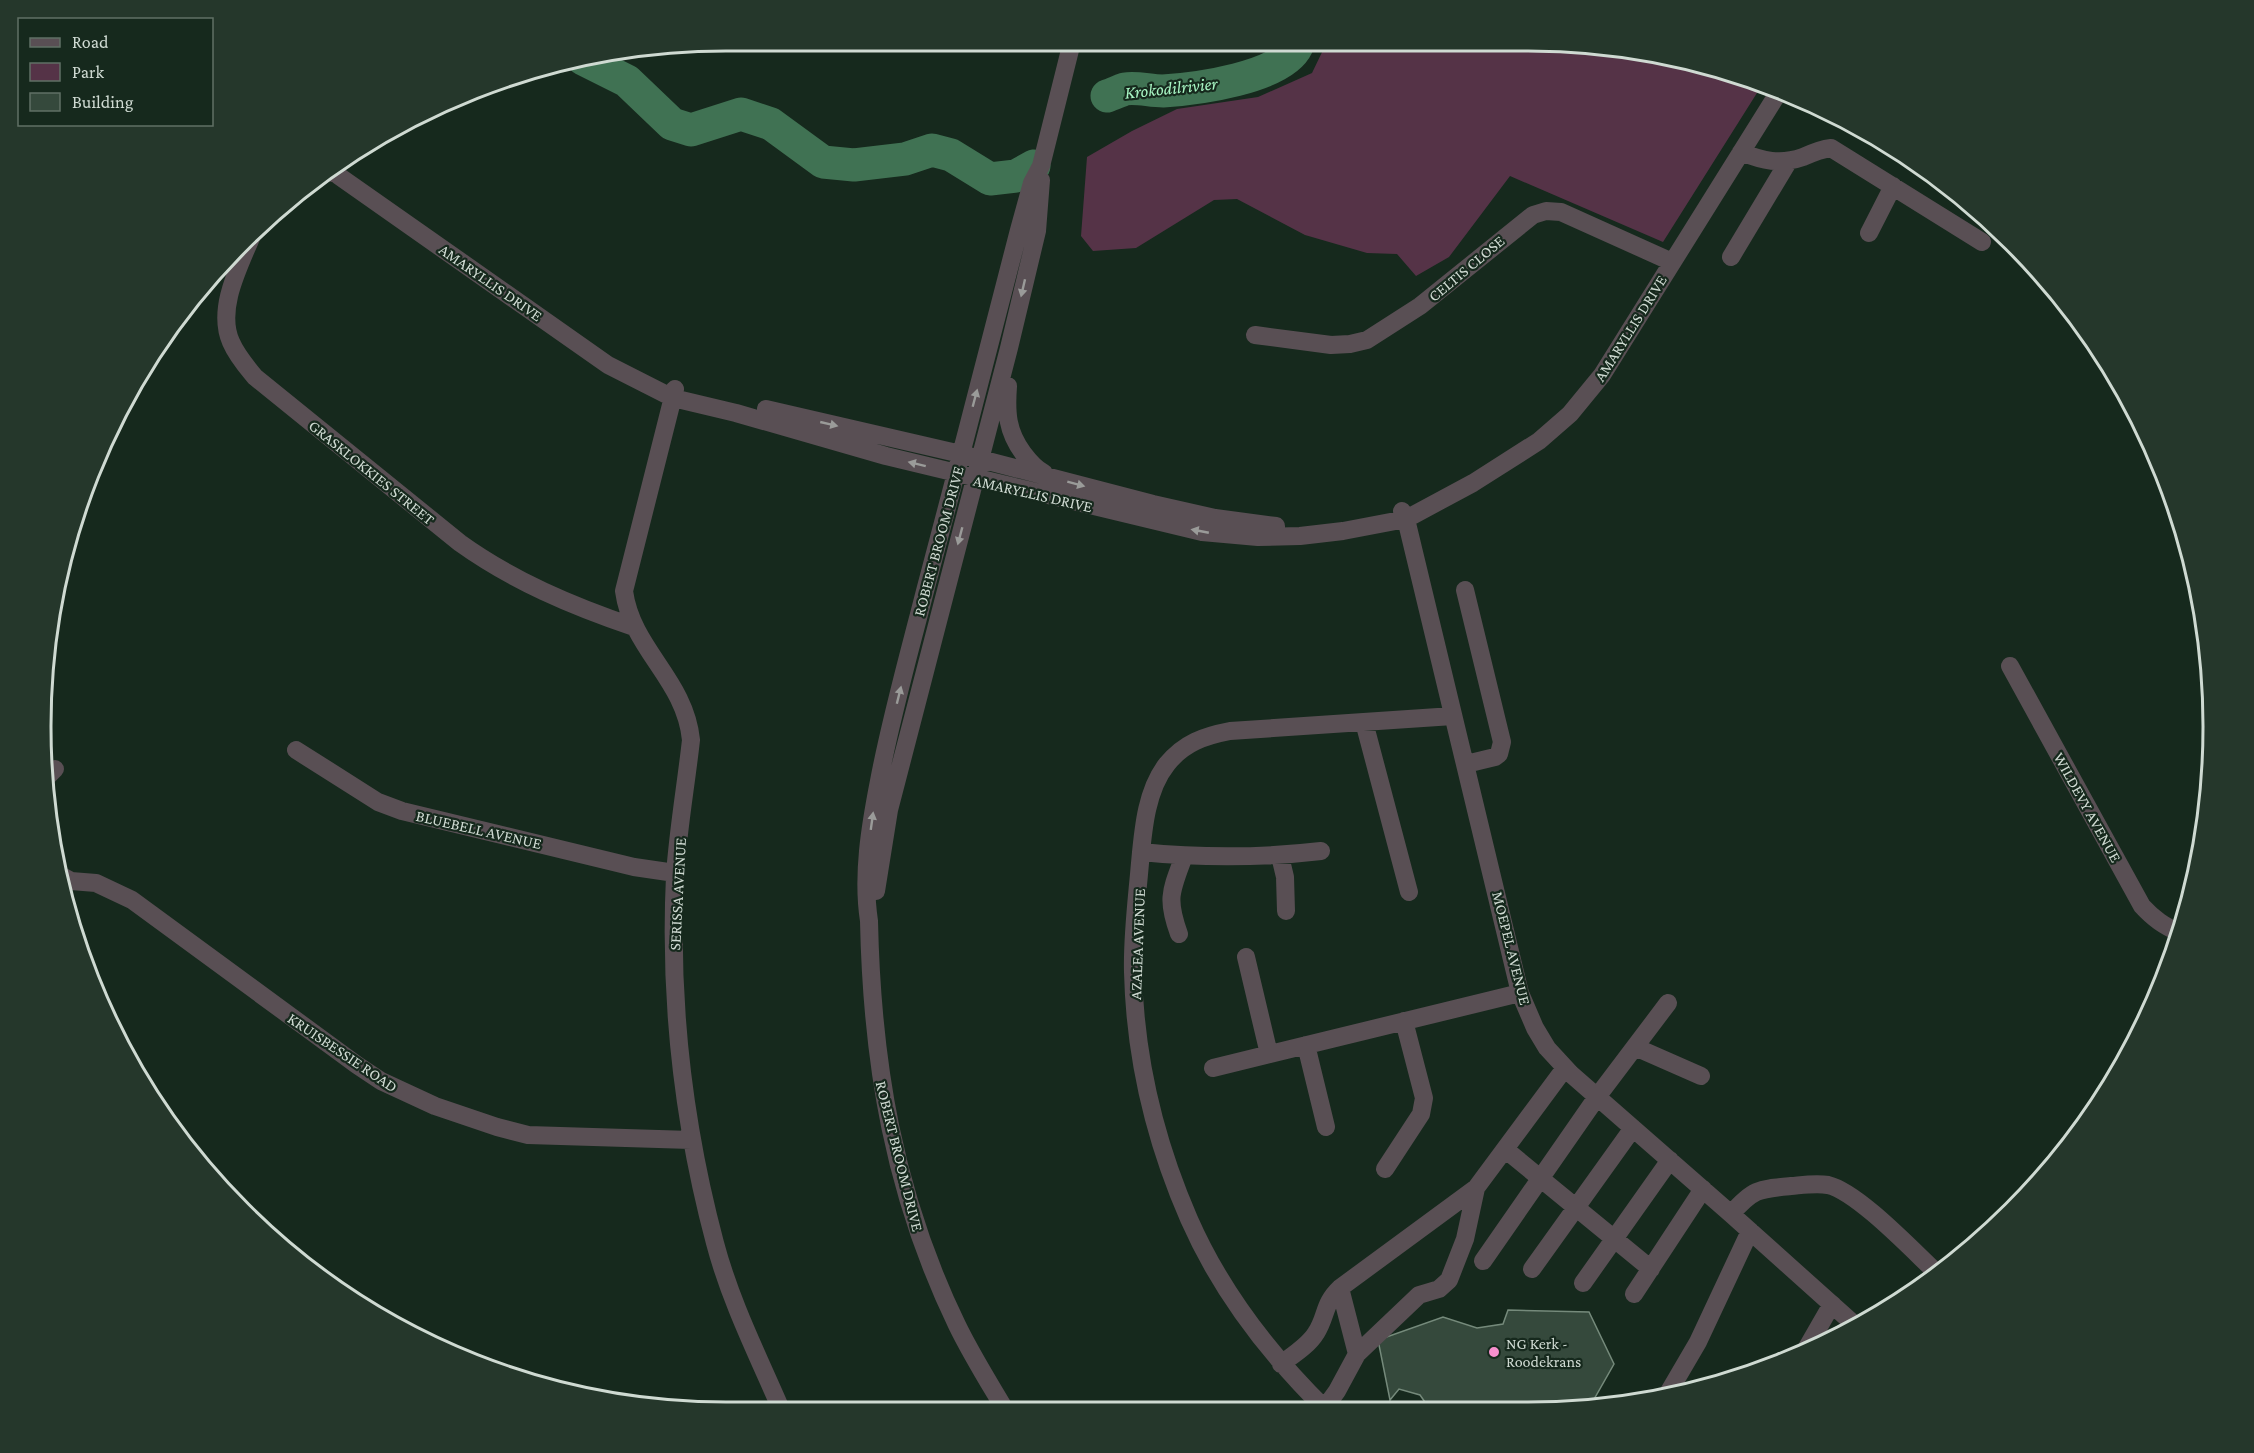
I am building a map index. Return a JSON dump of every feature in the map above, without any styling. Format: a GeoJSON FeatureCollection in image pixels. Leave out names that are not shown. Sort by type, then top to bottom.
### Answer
{"type":"FeatureCollection","features":[{"type":"Feature","properties":{"kind":"street","name":"ROBERT BROOM DRIVE"},"geometry":{"type":"LineString","coordinates":[[1000,1402],[968,1348],[939,1286],[921,1239],[903,1179],[888,1121],[879,1067],[871,987],[866,894],[870,837],[885,751],[1019,230],[1032,183],[1041,166],[1070,51]]}},
{"type":"Feature","properties":{"kind":"street","name":"AMARYLLIS DRIVE"},"geometry":{"type":"LineString","coordinates":[[336,176],[608,364],[649,385],[841,444],[974,479],[1202,532],[1258,537],[1300,536],[1343,531],[1424,509],[1473,483],[1539,441],[1570,414],[1602,375],[1775,98]]}},
{"type":"Feature","properties":{"kind":"street"},"geometry":{"type":"LineString","coordinates":[[1741,152],[1769,162],[1788,162],[1831,148],[1982,242]]}},
{"type":"Feature","properties":{"kind":"street"},"geometry":{"type":"LineString","coordinates":[[1731,257],[1788,162]]}},
{"type":"Feature","properties":{"kind":"street","name":"ROBERT BROOM DRIVE"},"geometry":{"type":"LineString","coordinates":[[869,921],[874,904],[889,810],[979,459],[1010,348],[1036,231],[1041,166]]}},
{"type":"Feature","properties":{"kind":"street"},"geometry":{"type":"LineString","coordinates":[[1869,233],[1893,186]]}},
{"type":"Feature","properties":{"kind":"street","name":"CELTIS CLOSE"},"geometry":{"type":"LineString","coordinates":[[1255,335],[1331,345],[1367,340],[1420,306],[1533,215],[1546,211],[1561,212],[1672,262]]}},
{"type":"Feature","properties":{"kind":"street","name":"GRASKLOKKIES STREET"},"geometry":{"type":"LineString","coordinates":[[245,253],[230,293],[226,321],[230,341],[240,359],[255,377],[484,560],[566,602],[634,627]]}},
{"type":"Feature","properties":{"kind":"street"},"geometry":{"type":"LineString","coordinates":[[1010,348],[1006,407],[1009,429],[1027,458],[1040,471],[1052,478]]}},
{"type":"Feature","properties":{"kind":"street","name":"AMARYLLIS DRIVE"},"geometry":{"type":"LineString","coordinates":[[674,393],[961,454],[1152,504],[1215,518],[1265,526],[1310,526],[1404,515]]}},
{"type":"Feature","properties":{"kind":"street","name":"SERISSA AVENUE"},"geometry":{"type":"LineString","coordinates":[[674,393],[624,591],[627,609],[634,627],[677,694],[689,724],[691,740],[675,873],[673,976],[679,1057],[691,1140],[715,1244],[731,1293],[778,1402]]}},
{"type":"Feature","properties":{"kind":"street","name":"MOEPEL AVENUE"},"geometry":{"type":"LineString","coordinates":[[1404,515],[1520,993],[1535,1028],[1547,1048],[1565,1068],[1849,1320]]}},
{"type":"Feature","properties":{"kind":"street"},"geometry":{"type":"LineString","coordinates":[[1465,590],[1502,742],[1499,754],[1495,757],[1466,764]]}},
{"type":"Feature","properties":{"kind":"street","name":"WILDEVY AVENUE"},"geometry":{"type":"LineString","coordinates":[[2010,666],[2142,906],[2153,918],[2172,929]]}},
{"type":"Feature","properties":{"kind":"street","name":"AZALEA AVENUE"},"geometry":{"type":"LineString","coordinates":[[1318,1402],[1281,1364],[1226,1289],[1204,1250],[1172,1179],[1156,1125],[1142,1067],[1134,1000],[1134,924],[1141,852],[1150,800],[1157,778],[1172,758],[1191,742],[1209,735],[1230,731],[1453,716]]}},
{"type":"Feature","properties":{"kind":"street"},"geometry":{"type":"LineString","coordinates":[[1364,722],[1409,892]]}},
{"type":"Feature","properties":{"kind":"street","name":"BLUEBELL AVENUE"},"geometry":{"type":"LineString","coordinates":[[296,750],[378,802],[402,811],[634,867],[675,873]]}},
{"type":"Feature","properties":{"kind":"street"},"geometry":{"type":"LineString","coordinates":[[1141,852],[1184,856],[1280,856],[1321,850]]}},
{"type":"Feature","properties":{"kind":"street"},"geometry":{"type":"LineString","coordinates":[[1179,934],[1171,913],[1170,898],[1184,856]]}},
{"type":"Feature","properties":{"kind":"street"},"geometry":{"type":"LineString","coordinates":[[1280,856],[1285,878],[1286,911]]}},
{"type":"Feature","properties":{"kind":"street","name":"KRUISBESSIE ROAD"},"geometry":{"type":"LineString","coordinates":[[69,880],[96,883],[132,900],[293,1020],[381,1082],[435,1106],[528,1135],[691,1140]]}},
{"type":"Feature","properties":{"kind":"street"},"geometry":{"type":"LineString","coordinates":[[1246,957],[1269,1054]]}},
{"type":"Feature","properties":{"kind":"street"},"geometry":{"type":"LineString","coordinates":[[1213,1068],[1520,993]]}},
{"type":"Feature","properties":{"kind":"street"},"geometry":{"type":"LineString","coordinates":[[1483,1261],[1597,1097],[1668,1004]]}},
{"type":"Feature","properties":{"kind":"street"},"geometry":{"type":"LineString","coordinates":[[1385,1168],[1424,1107],[1424,1098],[1404,1021]]}},
{"type":"Feature","properties":{"kind":"street"},"geometry":{"type":"LineString","coordinates":[[1306,1045],[1326,1127]]}},
{"type":"Feature","properties":{"kind":"street"},"geometry":{"type":"LineString","coordinates":[[1635,1047],[1701,1076]]}},
{"type":"Feature","properties":{"kind":"street"},"geometry":{"type":"LineString","coordinates":[[1281,1364],[1311,1341],[1319,1328],[1330,1297],[1476,1188],[1565,1068]]}},
{"type":"Feature","properties":{"kind":"street"},"geometry":{"type":"LineString","coordinates":[[1532,1269],[1633,1128]]}},
{"type":"Feature","properties":{"kind":"street"},"geometry":{"type":"LineString","coordinates":[[1506,1150],[1651,1269]]}},
{"type":"Feature","properties":{"kind":"street"},"geometry":{"type":"LineString","coordinates":[[1583,1283],[1670,1160]]}},
{"type":"Feature","properties":{"kind":"street"},"geometry":{"type":"LineString","coordinates":[[1731,1214],[1747,1196],[1756,1191],[1809,1185],[1830,1186],[1863,1206],[1931,1268]]}},
{"type":"Feature","properties":{"kind":"street"},"geometry":{"type":"LineString","coordinates":[[1330,1402],[1357,1354],[1419,1295],[1439,1289],[1449,1280],[1465,1239],[1476,1188]]}},
{"type":"Feature","properties":{"kind":"street"},"geometry":{"type":"LineString","coordinates":[[1634,1294],[1703,1189]]}},
{"type":"Feature","properties":{"kind":"street"},"geometry":{"type":"LineString","coordinates":[[1672,1386],[1698,1342],[1750,1231]]}},
{"type":"Feature","properties":{"kind":"street"},"geometry":{"type":"LineString","coordinates":[[1340,1288],[1357,1354]]}},
{"type":"Feature","properties":{"kind":"street"},"geometry":{"type":"LineString","coordinates":[[1812,1339],[1832,1304]]}},
{"type":"Feature","properties":{"kind":"green space"},"geometry":{"type":"Polygon","coordinates":[[[1323,51],[1572,52],[1659,64],[1702,74],[1758,92],[1663,242],[1510,176],[1449,257],[1416,276],[1397,254],[1367,253],[1305,235],[1237,199],[1214,200],[1136,248],[1093,251],[1081,236],[1087,157],[1177,109],[1258,97],[1312,73],[1323,51]]]}},
{"type":"Feature","properties":{"kind":"building","name":"NG Kerk - Roodekrans"},"geometry":{"type":"Polygon","coordinates":[[[1508,1310],[1589,1312],[1614,1364],[1594,1398],[1528,1402],[1425,1402],[1420,1395],[1399,1389],[1390,1400],[1378,1340],[1443,1317],[1477,1328],[1503,1324],[1508,1310]]]}},
{"type":"Feature","properties":{"kind":"waterway","name":"Krokodilrivier"},"geometry":{"type":"LineString","coordinates":[[1107,96],[1125,89],[1163,91],[1195,88],[1236,80],[1274,66],[1293,51]]}},
{"type":"Feature","properties":{"kind":"waterway","name":"Krokodilrivier"},"geometry":{"type":"LineString","coordinates":[[594,64],[627,81],[672,124],[691,130],[741,114],[771,124],[823,162],[854,165],[905,159],[932,150],[951,155],[990,179],[1016,176],[1034,166]]}},
{"type":"Feature","properties":{"kind":"place","name":"NG Kerk - Roodekrans"},"geometry":{"type":"Point","coordinates":[1494,1352]}}]}
